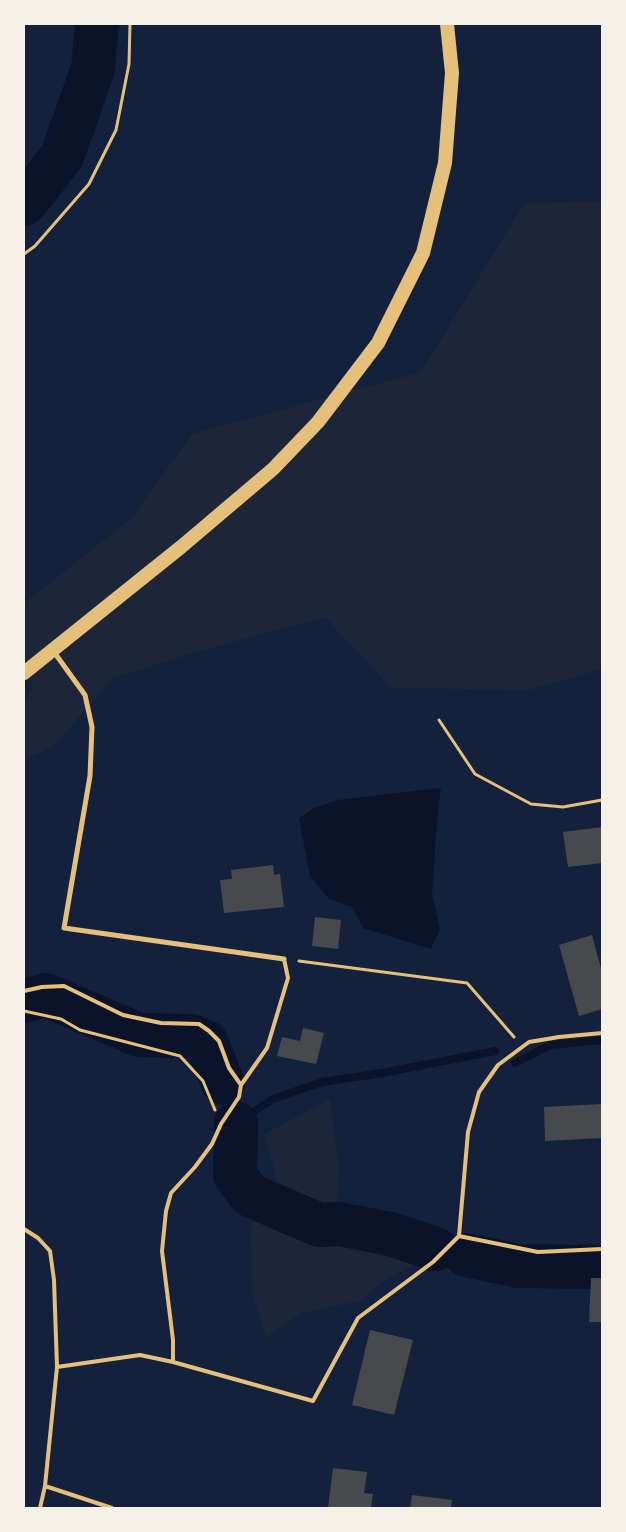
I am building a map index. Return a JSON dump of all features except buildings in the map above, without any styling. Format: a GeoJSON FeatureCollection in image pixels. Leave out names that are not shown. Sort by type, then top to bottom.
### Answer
{"type":"FeatureCollection","features":[{"type":"Feature","properties":{"kind":"highway"},"geometry":{"type":"LineString","coordinates":[[24,673],[181,547],[273,469],[318,422],[378,343],[423,252],[446,163],[452,74],[447,24]]}},
{"type":"Feature","properties":{"kind":"street"},"geometry":{"type":"LineString","coordinates":[[52,650],[85,695],[92,727],[90,776],[64,928],[284,959]]}},
{"type":"Feature","properties":{"kind":"lane"},"geometry":{"type":"LineString","coordinates":[[173,1362],[173,1340],[162,1251],[166,1211],[171,1193],[195,1167],[212,1144],[221,1124],[239,1097],[241,1085],[268,1048],[288,978],[284,959]]}},
{"type":"Feature","properties":{"kind":"lane"},"geometry":{"type":"LineString","coordinates":[[24,991],[42,987],[64,986],[123,1015],[160,1023],[199,1024],[218,1041],[229,1068],[241,1085]]}},
{"type":"Feature","properties":{"kind":"lane"},"geometry":{"type":"LineString","coordinates":[[56,1367],[140,1355],[173,1362],[313,1401],[358,1318],[433,1262],[459,1236],[468,1132],[479,1092],[498,1065],[529,1042],[602,1033]]}},
{"type":"Feature","properties":{"kind":"lane"},"geometry":{"type":"LineString","coordinates":[[24,1229],[38,1238],[50,1251],[54,1280],[56,1367],[45,1486],[40,1508]]}},
{"type":"Feature","properties":{"kind":"lane"},"geometry":{"type":"LineString","coordinates":[[459,1236],[538,1252],[602,1249]]}},
{"type":"Feature","properties":{"kind":"lane"},"geometry":{"type":"LineString","coordinates":[[45,1486],[112,1508]]}},
{"type":"Feature","properties":{"kind":"path"},"geometry":{"type":"LineString","coordinates":[[24,254],[35,246],[89,184],[116,130],[129,64],[130,24]]}},
{"type":"Feature","properties":{"kind":"path"},"geometry":{"type":"LineString","coordinates":[[439,720],[474,774],[531,804],[563,807],[602,800]]}},
{"type":"Feature","properties":{"kind":"path"},"geometry":{"type":"LineString","coordinates":[[284,959],[467,984],[523,1047]]}},
{"type":"Feature","properties":{"kind":"path"},"geometry":{"type":"LineString","coordinates":[[24,1011],[61,1019],[80,1030],[180,1056],[202,1081],[221,1124]]}},
{"type":"Feature","properties":{"kind":"shaded area"},"geometry":{"type":"Polygon","coordinates":[[[602,201],[602,669],[529,690],[391,688],[325,617],[199,651],[113,678],[54,746],[24,760],[24,705],[33,686],[24,667],[24,603],[131,519],[192,434],[421,372],[524,204],[602,201]]]}},
{"type":"Feature","properties":{"kind":"shaded area"},"geometry":{"type":"Polygon","coordinates":[[[441,788],[432,894],[440,929],[431,949],[363,928],[352,907],[328,898],[310,876],[299,818],[312,809],[337,800],[441,788]]]}},
{"type":"Feature","properties":{"kind":"shaded area"},"geometry":{"type":"Polygon","coordinates":[[[330,1099],[339,1168],[336,1217],[421,1252],[420,1262],[385,1280],[360,1301],[301,1313],[266,1338],[252,1293],[251,1227],[276,1176],[264,1134],[330,1099]]]}},
{"type":"Feature","properties":{"kind":"waterway"},"geometry":{"type":"LineString","coordinates":[[24,204],[62,156],[93,69],[97,24]]}},
{"type":"Feature","properties":{"kind":"waterway"},"geometry":{"type":"LineString","coordinates":[[24,1001],[46,995],[139,1035],[191,1036],[206,1042],[223,1083]]}},
{"type":"Feature","properties":{"kind":"waterway"},"geometry":{"type":"LineString","coordinates":[[515,1063],[550,1045],[602,1040]]}},
{"type":"Feature","properties":{"kind":"waterway"},"geometry":{"type":"LineString","coordinates":[[236,1123],[273,1099],[322,1082],[382,1073],[495,1051]]}},
{"type":"Feature","properties":{"kind":"waterway"},"geometry":{"type":"LineString","coordinates":[[236,1123],[235,1175],[250,1195],[319,1225],[339,1224],[390,1234],[436,1249]]}},
{"type":"Feature","properties":{"kind":"waterway"},"geometry":{"type":"LineString","coordinates":[[466,1255],[518,1266],[602,1267]]}}]}
